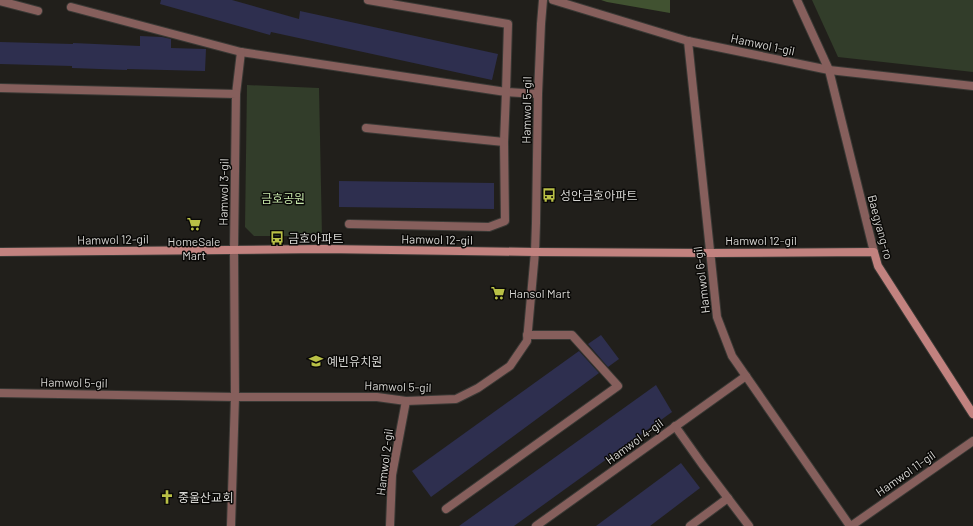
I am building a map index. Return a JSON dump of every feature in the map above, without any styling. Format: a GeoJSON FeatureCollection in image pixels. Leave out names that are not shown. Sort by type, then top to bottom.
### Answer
{"type":"FeatureCollection","features":[{"type":"Feature","properties":{"kind":"street"},"geometry":{"type":"LineString","coordinates":[[349,224],[490,227],[505,221],[504,142],[508,24],[368,0]]}},
{"type":"Feature","properties":{"kind":"street","name":"Hamwol 5-gil"},"geometry":{"type":"LineString","coordinates":[[0,393],[235,397],[378,397],[406,401],[456,400],[478,388],[510,366],[527,341],[528,335],[535,252],[538,94],[543,0]]}},
{"type":"Feature","properties":{"kind":"street","name":"Hamwol 1-gil"},"geometry":{"type":"LineString","coordinates":[[553,0],[688,41],[829,70],[973,86]]}},
{"type":"Feature","properties":{"kind":"street","name":"Baegyang-ro"},"geometry":{"type":"LineString","coordinates":[[797,0],[829,70],[878,266],[973,414]]}},
{"type":"Feature","properties":{"kind":"street"},"geometry":{"type":"LineString","coordinates":[[0,1],[38,11]]}},
{"type":"Feature","properties":{"kind":"street"},"geometry":{"type":"LineString","coordinates":[[71,6],[241,52],[506,92],[538,94]]}},
{"type":"Feature","properties":{"kind":"street","name":"Hamwol 6-gil"},"geometry":{"type":"LineString","coordinates":[[688,41],[717,317],[732,356],[851,526]]}},
{"type":"Feature","properties":{"kind":"street","name":"Hamwol 3-gil"},"geometry":{"type":"LineString","coordinates":[[231,526],[235,397],[234,249],[236,94],[241,52]]}},
{"type":"Feature","properties":{"kind":"street"},"geometry":{"type":"LineString","coordinates":[[0,88],[236,94]]}},
{"type":"Feature","properties":{"kind":"street"},"geometry":{"type":"LineString","coordinates":[[366,128],[504,142]]}},
{"type":"Feature","properties":{"kind":"street","name":"Hamwol 12-gil"},"geometry":{"type":"LineString","coordinates":[[0,252],[324,249],[710,253],[874,252]]}},
{"type":"Feature","properties":{"kind":"street"},"geometry":{"type":"LineString","coordinates":[[446,508],[618,386],[572,335],[528,335]]}},
{"type":"Feature","properties":{"kind":"street","name":"Hamwol 4-gil"},"geometry":{"type":"LineString","coordinates":[[536,526],[746,376]]}},
{"type":"Feature","properties":{"kind":"street","name":"Hamwol 2-gil"},"geometry":{"type":"LineString","coordinates":[[390,526],[392,476],[406,401]]}},
{"type":"Feature","properties":{"kind":"street"},"geometry":{"type":"LineString","coordinates":[[675,426],[749,526]]}},
{"type":"Feature","properties":{"kind":"street","name":"Hamwol 11-gil"},"geometry":{"type":"LineString","coordinates":[[851,526],[973,441]]}},
{"type":"Feature","properties":{"kind":"street"},"geometry":{"type":"LineString","coordinates":[[690,526],[728,498]]}},
{"type":"Feature","properties":{"kind":"green space"},"geometry":{"type":"Polygon","coordinates":[[[601,0],[670,0],[670,13],[607,2],[601,0]]]}},
{"type":"Feature","properties":{"kind":"green space"},"geometry":{"type":"Polygon","coordinates":[[[812,0],[973,0],[973,72],[838,57],[812,0]]]}},
{"type":"Feature","properties":{"kind":"green space","name":"금호공원"},"geometry":{"type":"Polygon","coordinates":[[[247,85],[319,88],[322,236],[254,236],[245,227],[247,85]]]}},
{"type":"Feature","properties":{"kind":"building"},"geometry":{"type":"Polygon","coordinates":[[[161,0],[232,0],[299,19],[300,11],[498,54],[492,80],[271,32],[270,35],[160,4],[161,0]]]}},
{"type":"Feature","properties":{"kind":"building"},"geometry":{"type":"Polygon","coordinates":[[[140,36],[171,39],[171,48],[206,49],[205,71],[127,70],[72,68],[72,66],[0,64],[0,42],[140,46],[140,36]]]}},
{"type":"Feature","properties":{"kind":"building"},"geometry":{"type":"Polygon","coordinates":[[[339,181],[494,183],[494,209],[339,207],[339,181]]]}},
{"type":"Feature","properties":{"kind":"building"},"geometry":{"type":"Polygon","coordinates":[[[601,335],[619,359],[608,367],[588,344],[601,335]]]}},
{"type":"Feature","properties":{"kind":"building"},"geometry":{"type":"Polygon","coordinates":[[[579,351],[599,373],[431,497],[412,471],[579,351]]]}},
{"type":"Feature","properties":{"kind":"building"},"geometry":{"type":"Polygon","coordinates":[[[656,385],[672,412],[514,526],[459,526],[656,385]]]}},
{"type":"Feature","properties":{"kind":"building"},"geometry":{"type":"Polygon","coordinates":[[[681,463],[700,488],[650,526],[596,526],[681,463]]]}},
{"type":"Feature","properties":{"kind":"place","name":"성안금호아파트"},"geometry":{"type":"Point","coordinates":[549,195]}},
{"type":"Feature","properties":{"kind":"place","name":"HomeSale Mart"},"geometry":{"type":"Point","coordinates":[194,224]}},
{"type":"Feature","properties":{"kind":"place","name":"금호아파트"},"geometry":{"type":"Point","coordinates":[277,238]}},
{"type":"Feature","properties":{"kind":"place","name":"Hansol Mart"},"geometry":{"type":"Point","coordinates":[498,293]}},
{"type":"Feature","properties":{"kind":"place","name":"예빈유치원"},"geometry":{"type":"Point","coordinates":[316,361]}},
{"type":"Feature","properties":{"kind":"place","name":"중울산교회"},"geometry":{"type":"Point","coordinates":[167,497]}}]}
